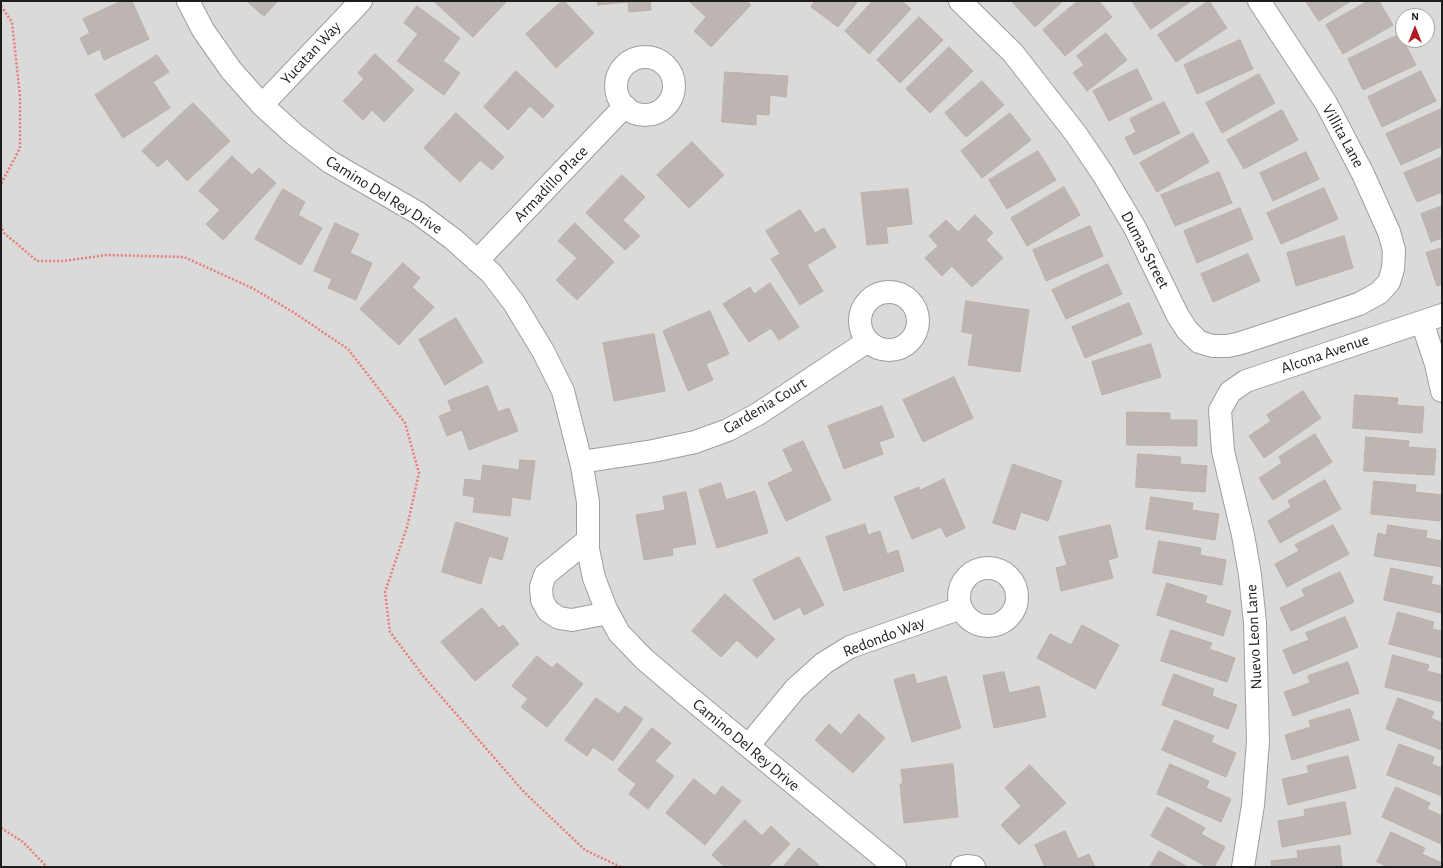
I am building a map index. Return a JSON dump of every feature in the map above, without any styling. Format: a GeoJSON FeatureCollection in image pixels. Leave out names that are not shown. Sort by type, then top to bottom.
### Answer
{"type":"FeatureCollection","features":[{"type":"Feature","properties":{"kind":"street","name":"Camino Del Rey Drive"},"geometry":{"type":"LineString","coordinates":[[188,1],[203,30],[231,70],[262,105],[295,135],[330,162],[418,213],[453,239],[491,273],[514,303],[543,351],[563,391],[581,462],[588,502],[588,549],[594,578],[608,614],[619,632],[644,659],[895,867]]}},
{"type":"Feature","properties":{"kind":"street","name":"Yucatan Way"},"geometry":{"type":"LineString","coordinates":[[262,105],[360,1]]}},
{"type":"Feature","properties":{"kind":"street","name":"Dumas Street"},"geometry":{"type":"LineString","coordinates":[[960,1],[1013,53],[1076,134],[1103,174],[1135,228],[1178,316],[1187,330],[1199,342],[1213,346],[1228,346],[1241,343],[1359,304],[1379,293],[1389,282]]}},
{"type":"Feature","properties":{"kind":"street","name":"Villita Lane"},"geometry":{"type":"LineString","coordinates":[[1259,1],[1326,103],[1363,174],[1389,232],[1394,250],[1393,269],[1389,282]]}},
{"type":"Feature","properties":{"kind":"street","name":"Armadillo Place"},"geometry":{"type":"LineString","coordinates":[[477,261],[625,106]]}},
{"type":"Feature","properties":{"kind":"street"},"geometry":{"type":"LineString","coordinates":[[1432,318],[1436,364],[1442,391]]}},
{"type":"Feature","properties":{"kind":"street","name":"Alcona Avenue"},"geometry":{"type":"LineString","coordinates":[[1220,410],[1230,392],[1246,381],[1432,318]]}},
{"type":"Feature","properties":{"kind":"street","name":"Gardenia Court"},"geometry":{"type":"LineString","coordinates":[[581,462],[695,442],[728,430],[758,414],[868,341]]}},
{"type":"Feature","properties":{"kind":"street","name":"Nuevo Leon Lane"},"geometry":{"type":"LineString","coordinates":[[1220,410],[1223,451],[1248,562],[1255,623],[1258,741],[1253,805],[1243,867]]}},
{"type":"Feature","properties":{"kind":"street"},"geometry":{"type":"LineString","coordinates":[[588,540],[545,575],[540,587],[542,600],[548,611],[559,618],[572,620],[608,614]]}},
{"type":"Feature","properties":{"kind":"street","name":"Redondo Way"},"geometry":{"type":"LineString","coordinates":[[748,746],[795,689],[824,663],[850,647],[961,608]]}},
{"type":"Feature","properties":{"kind":"street"},"geometry":{"type":"LineString","coordinates":[[962,867],[974,867]]}},
{"type":"Feature","properties":{"kind":"path"},"geometry":{"type":"LineString","coordinates":[[1,6],[12,22],[20,96],[20,148],[1,184]]}},
{"type":"Feature","properties":{"kind":"path"},"geometry":{"type":"LineString","coordinates":[[1,225],[4,233],[37,261],[63,261],[107,255],[184,257],[252,288],[293,312],[348,349],[405,423],[419,473],[407,527],[385,592],[390,632],[424,677],[524,792],[585,850],[621,867]]}},
{"type":"Feature","properties":{"kind":"path"},"geometry":{"type":"LineString","coordinates":[[1,828],[23,842],[46,867]]}},
{"type":"Feature","properties":{"kind":"shaded area"},"geometry":{"type":"Polygon","coordinates":[[[1,1],[1442,1],[1442,867],[1,867],[1,1]]]}},
{"type":"Feature","properties":{"kind":"building"},"geometry":{"type":"Polygon","coordinates":[[[122,1],[132,1],[149,39],[104,60],[100,49],[88,55],[80,38],[90,33],[83,19],[122,1]]]}},
{"type":"Feature","properties":{"kind":"building"},"geometry":{"type":"Polygon","coordinates":[[[247,1],[278,1],[264,16],[247,1]]]}},
{"type":"Feature","properties":{"kind":"building"},"geometry":{"type":"Polygon","coordinates":[[[434,1],[507,1],[473,37],[434,1]]]}},
{"type":"Feature","properties":{"kind":"building"},"geometry":{"type":"Polygon","coordinates":[[[562,1],[564,1],[594,33],[556,68],[526,34],[562,1]]]}},
{"type":"Feature","properties":{"kind":"building"},"geometry":{"type":"Polygon","coordinates":[[[598,1],[650,1],[651,10],[629,12],[628,2],[598,5],[598,1]]]}},
{"type":"Feature","properties":{"kind":"building"},"geometry":{"type":"Polygon","coordinates":[[[689,1],[747,1],[751,5],[711,47],[694,31],[706,17],[689,1]]]}},
{"type":"Feature","properties":{"kind":"building"},"geometry":{"type":"Polygon","coordinates":[[[815,1],[858,1],[838,27],[811,7],[815,1]]]}},
{"type":"Feature","properties":{"kind":"building"},"geometry":{"type":"Polygon","coordinates":[[[873,1],[902,1],[911,9],[869,54],[845,31],[873,1]]]}},
{"type":"Feature","properties":{"kind":"building"},"geometry":{"type":"Polygon","coordinates":[[[1014,1],[1063,1],[1035,27],[1013,3],[1014,1]]]}},
{"type":"Feature","properties":{"kind":"building"},"geometry":{"type":"Polygon","coordinates":[[[1078,1],[1099,1],[1112,17],[1065,56],[1043,30],[1078,1]]]}},
{"type":"Feature","properties":{"kind":"building"},"geometry":{"type":"Polygon","coordinates":[[[1132,1],[1191,1],[1151,29],[1132,1]]]}},
{"type":"Feature","properties":{"kind":"building"},"geometry":{"type":"Polygon","coordinates":[[[1209,1],[1227,28],[1176,62],[1158,35],[1209,1]]]}},
{"type":"Feature","properties":{"kind":"building"},"geometry":{"type":"Polygon","coordinates":[[[1306,1],[1351,1],[1319,21],[1306,1]]]}},
{"type":"Feature","properties":{"kind":"building"},"geometry":{"type":"Polygon","coordinates":[[[1368,1],[1379,1],[1393,25],[1343,54],[1326,25],[1368,1]]]}},
{"type":"Feature","properties":{"kind":"building"},"geometry":{"type":"Polygon","coordinates":[[[417,6],[460,38],[443,61],[460,73],[444,95],[397,61],[418,34],[404,23],[417,6]]]}},
{"type":"Feature","properties":{"kind":"building"},"geometry":{"type":"Polygon","coordinates":[[[919,17],[943,40],[900,83],[877,60],[919,17]]]}},
{"type":"Feature","properties":{"kind":"building"},"geometry":{"type":"Polygon","coordinates":[[[1106,33],[1127,60],[1087,91],[1073,73],[1084,65],[1077,56],[1106,33]]]}},
{"type":"Feature","properties":{"kind":"building"},"geometry":{"type":"Polygon","coordinates":[[[1395,36],[1395,48],[1407,48],[1416,65],[1363,90],[1348,59],[1395,36]]]}},
{"type":"Feature","properties":{"kind":"building"},"geometry":{"type":"Polygon","coordinates":[[[1240,40],[1253,69],[1197,94],[1184,65],[1240,40]]]}},
{"type":"Feature","properties":{"kind":"building"},"geometry":{"type":"Polygon","coordinates":[[[949,47],[973,71],[930,113],[906,89],[949,47]]]}},
{"type":"Feature","properties":{"kind":"building"},"geometry":{"type":"Polygon","coordinates":[[[375,54],[414,90],[384,122],[372,110],[363,120],[343,101],[364,79],[358,73],[375,54]]]}},
{"type":"Feature","properties":{"kind":"building"},"geometry":{"type":"Polygon","coordinates":[[[157,55],[169,72],[153,82],[170,108],[123,138],[95,95],[157,55]]]}},
{"type":"Feature","properties":{"kind":"building"},"geometry":{"type":"Polygon","coordinates":[[[1137,69],[1152,99],[1109,121],[1093,91],[1137,69]]]}},
{"type":"Feature","properties":{"kind":"building"},"geometry":{"type":"Polygon","coordinates":[[[516,71],[554,106],[543,118],[530,106],[508,130],[484,107],[516,71]]]}},
{"type":"Feature","properties":{"kind":"building"},"geometry":{"type":"Polygon","coordinates":[[[1421,71],[1436,101],[1382,127],[1368,97],[1421,71]]]}},
{"type":"Feature","properties":{"kind":"building"},"geometry":{"type":"Polygon","coordinates":[[[725,72],[788,76],[786,97],[770,95],[769,115],[756,114],[756,125],[722,122],[725,72]]]}},
{"type":"Feature","properties":{"kind":"building"},"geometry":{"type":"Polygon","coordinates":[[[1259,74],[1275,103],[1222,133],[1206,103],[1259,74]]]}},
{"type":"Feature","properties":{"kind":"building"},"geometry":{"type":"Polygon","coordinates":[[[982,81],[1004,105],[966,137],[945,113],[982,81]]]}},
{"type":"Feature","properties":{"kind":"building"},"geometry":{"type":"Polygon","coordinates":[[[1164,102],[1180,133],[1134,155],[1125,138],[1136,132],[1130,119],[1164,102]]]}},
{"type":"Feature","properties":{"kind":"building"},"geometry":{"type":"Polygon","coordinates":[[[193,103],[230,141],[187,181],[167,159],[158,167],[142,151],[193,103]]]}},
{"type":"Feature","properties":{"kind":"building"},"geometry":{"type":"Polygon","coordinates":[[[1441,109],[1442,146],[1401,165],[1386,134],[1441,109]]]}},
{"type":"Feature","properties":{"kind":"building"},"geometry":{"type":"Polygon","coordinates":[[[1282,110],[1298,140],[1244,169],[1227,140],[1282,110]]]}},
{"type":"Feature","properties":{"kind":"building"},"geometry":{"type":"Polygon","coordinates":[[[456,113],[504,157],[492,170],[480,160],[460,182],[424,148],[456,113]]]}},
{"type":"Feature","properties":{"kind":"building"},"geometry":{"type":"Polygon","coordinates":[[[1010,113],[1031,140],[982,178],[961,151],[1010,113]]]}},
{"type":"Feature","properties":{"kind":"building"},"geometry":{"type":"Polygon","coordinates":[[[1193,133],[1209,162],[1157,192],[1140,163],[1193,133]]]}},
{"type":"Feature","properties":{"kind":"building"},"geometry":{"type":"Polygon","coordinates":[[[692,142],[724,175],[689,208],[657,175],[692,142]]]}},
{"type":"Feature","properties":{"kind":"building"},"geometry":{"type":"Polygon","coordinates":[[[1038,151],[1056,180],[1007,209],[989,180],[1038,151]]]}},
{"type":"Feature","properties":{"kind":"building"},"geometry":{"type":"Polygon","coordinates":[[[1306,152],[1319,179],[1273,201],[1260,173],[1306,152]]]}},
{"type":"Feature","properties":{"kind":"building"},"geometry":{"type":"Polygon","coordinates":[[[232,156],[252,175],[259,168],[276,183],[223,240],[206,224],[220,210],[199,191],[232,156]]]}},
{"type":"Feature","properties":{"kind":"building"},"geometry":{"type":"Polygon","coordinates":[[[1442,157],[1442,192],[1417,202],[1404,173],[1442,157]]]}},
{"type":"Feature","properties":{"kind":"building"},"geometry":{"type":"Polygon","coordinates":[[[1219,172],[1232,203],[1175,226],[1161,195],[1219,172]]]}},
{"type":"Feature","properties":{"kind":"building"},"geometry":{"type":"Polygon","coordinates":[[[622,175],[645,197],[623,220],[640,236],[625,250],[586,213],[622,175]]]}},
{"type":"Feature","properties":{"kind":"building"},"geometry":{"type":"Polygon","coordinates":[[[1064,187],[1080,215],[1027,246],[1011,218],[1064,187]]]}},
{"type":"Feature","properties":{"kind":"building"},"geometry":{"type":"Polygon","coordinates":[[[1324,188],[1338,219],[1281,244],[1267,213],[1324,188]]]}},
{"type":"Feature","properties":{"kind":"building"},"geometry":{"type":"Polygon","coordinates":[[[283,189],[305,202],[298,215],[322,228],[301,265],[255,239],[283,189]]]}},
{"type":"Feature","properties":{"kind":"building"},"geometry":{"type":"Polygon","coordinates":[[[908,189],[912,224],[886,227],[888,243],[867,245],[861,193],[908,189]]]}},
{"type":"Feature","properties":{"kind":"building"},"geometry":{"type":"Polygon","coordinates":[[[1442,206],[1442,238],[1431,242],[1421,214],[1442,206]]]}},
{"type":"Feature","properties":{"kind":"building"},"geometry":{"type":"Polygon","coordinates":[[[1240,208],[1253,239],[1197,263],[1184,231],[1240,208]]]}},
{"type":"Feature","properties":{"kind":"building"},"geometry":{"type":"Polygon","coordinates":[[[800,210],[815,233],[824,228],[836,247],[807,265],[823,291],[800,305],[771,259],[780,254],[766,231],[800,210]]]}},
{"type":"Feature","properties":{"kind":"building"},"geometry":{"type":"Polygon","coordinates":[[[975,215],[993,233],[986,240],[1003,258],[972,287],[952,266],[942,276],[925,258],[938,246],[929,236],[946,220],[958,232],[975,215]]]}},
{"type":"Feature","properties":{"kind":"building"},"geometry":{"type":"Polygon","coordinates":[[[335,223],[359,234],[350,253],[372,263],[356,300],[328,288],[332,279],[314,271],[335,223]]]}},
{"type":"Feature","properties":{"kind":"building"},"geometry":{"type":"Polygon","coordinates":[[[575,223],[614,262],[577,300],[556,280],[577,258],[558,241],[575,223]]]}},
{"type":"Feature","properties":{"kind":"building"},"geometry":{"type":"Polygon","coordinates":[[[1090,226],[1103,256],[1046,281],[1033,250],[1090,226]]]}},
{"type":"Feature","properties":{"kind":"building"},"geometry":{"type":"Polygon","coordinates":[[[1344,236],[1353,268],[1296,286],[1287,253],[1344,236]]]}},
{"type":"Feature","properties":{"kind":"building"},"geometry":{"type":"Polygon","coordinates":[[[1442,248],[1442,284],[1437,286],[1426,253],[1442,248]]]}},
{"type":"Feature","properties":{"kind":"building"},"geometry":{"type":"Polygon","coordinates":[[[1248,254],[1260,281],[1213,302],[1201,274],[1248,254]]]}},
{"type":"Feature","properties":{"kind":"building"},"geometry":{"type":"Polygon","coordinates":[[[403,263],[420,278],[412,287],[434,307],[399,345],[360,309],[403,263]]]}},
{"type":"Feature","properties":{"kind":"building"},"geometry":{"type":"Polygon","coordinates":[[[1108,264],[1122,294],[1066,319],[1052,290],[1108,264]]]}},
{"type":"Feature","properties":{"kind":"building"},"geometry":{"type":"Polygon","coordinates":[[[770,283],[799,327],[779,340],[771,328],[749,342],[723,304],[750,287],[754,294],[770,283]]]}},
{"type":"Feature","properties":{"kind":"building"},"geometry":{"type":"Polygon","coordinates":[[[966,301],[1029,310],[1020,372],[968,365],[973,334],[962,332],[966,301]]]}},
{"type":"Feature","properties":{"kind":"building"},"geometry":{"type":"Polygon","coordinates":[[[1129,303],[1142,334],[1085,358],[1072,327],[1129,303]]]}},
{"type":"Feature","properties":{"kind":"building"},"geometry":{"type":"Polygon","coordinates":[[[710,311],[729,354],[706,364],[713,380],[688,391],[663,331],[710,311]]]}},
{"type":"Feature","properties":{"kind":"building"},"geometry":{"type":"Polygon","coordinates":[[[456,318],[483,362],[445,385],[419,340],[456,318]]]}},
{"type":"Feature","properties":{"kind":"building"},"geometry":{"type":"Polygon","coordinates":[[[654,334],[665,391],[614,401],[603,343],[654,334]]]}},
{"type":"Feature","properties":{"kind":"building"},"geometry":{"type":"Polygon","coordinates":[[[1151,344],[1161,377],[1102,395],[1092,362],[1151,344]]]}},
{"type":"Feature","properties":{"kind":"building"},"geometry":{"type":"Polygon","coordinates":[[[954,377],[973,418],[923,442],[903,400],[954,377]]]}},
{"type":"Feature","properties":{"kind":"building"},"geometry":{"type":"Polygon","coordinates":[[[488,386],[498,412],[509,408],[518,431],[469,450],[462,430],[447,436],[439,416],[452,411],[448,401],[488,386]]]}},
{"type":"Feature","properties":{"kind":"building"},"geometry":{"type":"Polygon","coordinates":[[[1303,391],[1321,418],[1264,458],[1249,436],[1271,421],[1267,415],[1303,391]]]}},
{"type":"Feature","properties":{"kind":"building"},"geometry":{"type":"Polygon","coordinates":[[[1355,395],[1398,398],[1397,405],[1424,407],[1422,433],[1353,428],[1355,395]]]}},
{"type":"Feature","properties":{"kind":"building"},"geometry":{"type":"Polygon","coordinates":[[[882,406],[894,437],[879,442],[883,454],[844,469],[828,426],[882,406]]]}},
{"type":"Feature","properties":{"kind":"building"},"geometry":{"type":"Polygon","coordinates":[[[1127,412],[1170,413],[1170,420],[1197,420],[1197,446],[1127,445],[1127,412]]]}},
{"type":"Feature","properties":{"kind":"building"},"geometry":{"type":"Polygon","coordinates":[[[1315,434],[1332,462],[1273,500],[1259,478],[1282,463],[1279,457],[1315,434]]]}},
{"type":"Feature","properties":{"kind":"building"},"geometry":{"type":"Polygon","coordinates":[[[1366,437],[1409,441],[1408,447],[1436,449],[1434,475],[1364,471],[1366,437]]]}},
{"type":"Feature","properties":{"kind":"building"},"geometry":{"type":"Polygon","coordinates":[[[803,441],[831,500],[786,521],[768,483],[793,471],[783,450],[803,441]]]}},
{"type":"Feature","properties":{"kind":"building"},"geometry":{"type":"Polygon","coordinates":[[[1138,454],[1181,457],[1180,464],[1207,466],[1205,492],[1136,487],[1138,454]]]}},
{"type":"Feature","properties":{"kind":"building"},"geometry":{"type":"Polygon","coordinates":[[[520,460],[535,461],[530,500],[512,497],[510,516],[473,512],[475,497],[463,495],[465,479],[481,481],[483,465],[519,470],[520,460]]]}},
{"type":"Feature","properties":{"kind":"building"},"geometry":{"type":"Polygon","coordinates":[[[1013,464],[1062,481],[1048,521],[1021,512],[1015,530],[993,523],[1013,464]]]}},
{"type":"Feature","properties":{"kind":"building"},"geometry":{"type":"Polygon","coordinates":[[[944,479],[965,528],[946,537],[941,527],[912,539],[894,497],[919,487],[920,490],[944,479]]]}},
{"type":"Feature","properties":{"kind":"building"},"geometry":{"type":"Polygon","coordinates":[[[1325,480],[1341,509],[1280,543],[1268,521],[1291,507],[1288,501],[1325,480]]]}},
{"type":"Feature","properties":{"kind":"building"},"geometry":{"type":"Polygon","coordinates":[[[1374,481],[1416,485],[1415,492],[1442,495],[1440,521],[1371,514],[1374,481]]]}},
{"type":"Feature","properties":{"kind":"building"},"geometry":{"type":"Polygon","coordinates":[[[721,483],[726,500],[755,491],[768,533],[717,548],[699,490],[721,483]]]}},
{"type":"Feature","properties":{"kind":"building"},"geometry":{"type":"Polygon","coordinates":[[[686,492],[696,544],[672,548],[673,555],[644,560],[636,515],[665,510],[663,497],[686,492]]]}},
{"type":"Feature","properties":{"kind":"building"},"geometry":{"type":"Polygon","coordinates":[[[1151,497],[1193,503],[1192,510],[1219,514],[1215,540],[1146,529],[1151,497]]]}},
{"type":"Feature","properties":{"kind":"building"},"geometry":{"type":"Polygon","coordinates":[[[456,522],[508,538],[502,560],[489,556],[481,584],[442,572],[456,522]]]}},
{"type":"Feature","properties":{"kind":"building"},"geometry":{"type":"Polygon","coordinates":[[[865,524],[868,535],[880,531],[887,554],[898,550],[904,571],[844,591],[826,537],[865,524]]]}},
{"type":"Feature","properties":{"kind":"building"},"geometry":{"type":"Polygon","coordinates":[[[1110,525],[1118,557],[1108,560],[1113,578],[1061,591],[1056,568],[1067,565],[1059,537],[1110,525]]]}},
{"type":"Feature","properties":{"kind":"building"},"geometry":{"type":"Polygon","coordinates":[[[1333,525],[1349,554],[1287,587],[1275,564],[1299,551],[1295,545],[1333,525]]]}},
{"type":"Feature","properties":{"kind":"building"},"geometry":{"type":"Polygon","coordinates":[[[1388,525],[1427,531],[1426,538],[1442,541],[1442,567],[1374,556],[1378,533],[1386,535],[1388,525]]]}},
{"type":"Feature","properties":{"kind":"building"},"geometry":{"type":"Polygon","coordinates":[[[1159,541],[1201,548],[1200,555],[1226,560],[1222,585],[1153,573],[1159,541]]]}},
{"type":"Feature","properties":{"kind":"building"},"geometry":{"type":"Polygon","coordinates":[[[799,557],[824,605],[804,615],[800,607],[774,620],[753,580],[799,557]]]}},
{"type":"Feature","properties":{"kind":"building"},"geometry":{"type":"Polygon","coordinates":[[[1391,568],[1433,577],[1431,584],[1442,586],[1442,613],[1384,600],[1391,568]]]}},
{"type":"Feature","properties":{"kind":"building"},"geometry":{"type":"Polygon","coordinates":[[[1340,572],[1354,602],[1291,631],[1280,608],[1305,596],[1302,590],[1340,572]]]}},
{"type":"Feature","properties":{"kind":"building"},"geometry":{"type":"Polygon","coordinates":[[[1167,583],[1207,596],[1205,603],[1231,611],[1223,636],[1157,615],[1167,583]]]}},
{"type":"Feature","properties":{"kind":"building"},"geometry":{"type":"Polygon","coordinates":[[[725,594],[775,639],[757,658],[737,640],[721,657],[692,631],[725,594]]]}},
{"type":"Feature","properties":{"kind":"building"},"geometry":{"type":"Polygon","coordinates":[[[482,608],[499,628],[503,625],[519,644],[475,681],[441,642],[482,608]]]}},
{"type":"Feature","properties":{"kind":"building"},"geometry":{"type":"Polygon","coordinates":[[[1398,612],[1434,622],[1432,629],[1442,631],[1442,658],[1389,644],[1398,612]]]}},
{"type":"Feature","properties":{"kind":"building"},"geometry":{"type":"Polygon","coordinates":[[[1345,617],[1358,647],[1293,674],[1283,650],[1309,640],[1306,633],[1345,617]]]}},
{"type":"Feature","properties":{"kind":"building"},"geometry":{"type":"Polygon","coordinates":[[[1082,625],[1119,645],[1095,689],[1037,658],[1050,634],[1071,645],[1082,625]]]}},
{"type":"Feature","properties":{"kind":"building"},"geometry":{"type":"Polygon","coordinates":[[[1171,630],[1212,643],[1209,649],[1235,658],[1227,682],[1161,661],[1171,630]]]}},
{"type":"Feature","properties":{"kind":"building"},"geometry":{"type":"Polygon","coordinates":[[[1393,655],[1429,665],[1427,671],[1442,675],[1442,702],[1385,687],[1393,655]]]}},
{"type":"Feature","properties":{"kind":"building"},"geometry":{"type":"Polygon","coordinates":[[[537,656],[552,668],[557,663],[583,684],[547,727],[521,707],[528,699],[512,686],[537,656]]]}},
{"type":"Feature","properties":{"kind":"building"},"geometry":{"type":"Polygon","coordinates":[[[1348,662],[1359,693],[1293,716],[1284,692],[1310,683],[1308,676],[1348,662]]]}},
{"type":"Feature","properties":{"kind":"building"},"geometry":{"type":"Polygon","coordinates":[[[1004,672],[1009,693],[1039,686],[1046,717],[994,728],[983,676],[1004,672]]]}},
{"type":"Feature","properties":{"kind":"building"},"geometry":{"type":"Polygon","coordinates":[[[914,674],[917,684],[946,676],[961,728],[912,742],[894,680],[914,674]]]}},
{"type":"Feature","properties":{"kind":"building"},"geometry":{"type":"Polygon","coordinates":[[[1174,674],[1214,689],[1212,696],[1237,705],[1228,729],[1162,705],[1174,674]]]}},
{"type":"Feature","properties":{"kind":"building"},"geometry":{"type":"Polygon","coordinates":[[[596,698],[619,714],[625,706],[643,719],[613,761],[593,747],[587,756],[565,740],[596,698]]]}},
{"type":"Feature","properties":{"kind":"building"},"geometry":{"type":"Polygon","coordinates":[[[1398,698],[1434,712],[1431,718],[1442,723],[1442,750],[1386,729],[1398,698]]]}},
{"type":"Feature","properties":{"kind":"building"},"geometry":{"type":"Polygon","coordinates":[[[1350,709],[1359,740],[1292,760],[1285,735],[1311,727],[1309,721],[1350,709]]]}},
{"type":"Feature","properties":{"kind":"building"},"geometry":{"type":"Polygon","coordinates":[[[859,714],[885,738],[853,773],[815,740],[829,724],[841,735],[859,714]]]}},
{"type":"Feature","properties":{"kind":"building"},"geometry":{"type":"Polygon","coordinates":[[[1175,720],[1214,736],[1211,742],[1236,753],[1226,777],[1162,750],[1175,720]]]}},
{"type":"Feature","properties":{"kind":"building"},"geometry":{"type":"Polygon","coordinates":[[[652,728],[671,743],[655,761],[674,776],[648,809],[629,794],[636,784],[618,770],[652,728]]]}},
{"type":"Feature","properties":{"kind":"building"},"geometry":{"type":"Polygon","coordinates":[[[1399,744],[1434,757],[1432,764],[1442,768],[1442,796],[1387,775],[1399,744]]]}},
{"type":"Feature","properties":{"kind":"building"},"geometry":{"type":"Polygon","coordinates":[[[1348,756],[1356,788],[1288,805],[1282,779],[1309,773],[1307,766],[1348,756]]]}},
{"type":"Feature","properties":{"kind":"building"},"geometry":{"type":"Polygon","coordinates":[[[953,764],[958,817],[904,823],[900,784],[903,784],[901,770],[953,764]]]}},
{"type":"Feature","properties":{"kind":"building"},"geometry":{"type":"Polygon","coordinates":[[[1170,764],[1209,781],[1206,788],[1231,799],[1221,822],[1157,794],[1170,764]]]}},
{"type":"Feature","properties":{"kind":"building"},"geometry":{"type":"Polygon","coordinates":[[[1030,765],[1066,803],[1019,845],[1001,825],[1021,806],[1005,788],[1030,765]]]}},
{"type":"Feature","properties":{"kind":"building"},"geometry":{"type":"Polygon","coordinates":[[[694,779],[715,796],[722,786],[741,801],[705,845],[666,813],[694,779]]]}},
{"type":"Feature","properties":{"kind":"building"},"geometry":{"type":"Polygon","coordinates":[[[1396,787],[1430,803],[1427,809],[1442,816],[1441,844],[1382,817],[1396,787]]]}},
{"type":"Feature","properties":{"kind":"building"},"geometry":{"type":"Polygon","coordinates":[[[1345,802],[1351,834],[1282,847],[1278,821],[1305,816],[1304,810],[1345,802]]]}},
{"type":"Feature","properties":{"kind":"building"},"geometry":{"type":"Polygon","coordinates":[[[1167,807],[1205,828],[1201,834],[1225,847],[1214,867],[1207,867],[1151,836],[1167,807]]]}},
{"type":"Feature","properties":{"kind":"building"},"geometry":{"type":"Polygon","coordinates":[[[745,820],[762,836],[771,826],[790,844],[768,867],[725,867],[712,855],[745,820]]]}},
{"type":"Feature","properties":{"kind":"building"},"geometry":{"type":"Polygon","coordinates":[[[1065,831],[1078,859],[1089,854],[1095,867],[1045,867],[1035,845],[1065,831]]]}},
{"type":"Feature","properties":{"kind":"building"},"geometry":{"type":"Polygon","coordinates":[[[1391,832],[1425,848],[1422,854],[1442,863],[1442,867],[1388,867],[1377,862],[1391,832]]]}},
{"type":"Feature","properties":{"kind":"building"},"geometry":{"type":"Polygon","coordinates":[[[1340,846],[1342,867],[1272,867],[1271,861],[1298,858],[1297,851],[1340,846]]]}},
{"type":"Feature","properties":{"kind":"building"},"geometry":{"type":"Polygon","coordinates":[[[799,848],[819,865],[818,867],[783,867],[799,848]]]}},
{"type":"Feature","properties":{"kind":"building"},"geometry":{"type":"Polygon","coordinates":[[[1159,851],[1188,867],[1150,867],[1159,851]]]}}]}
